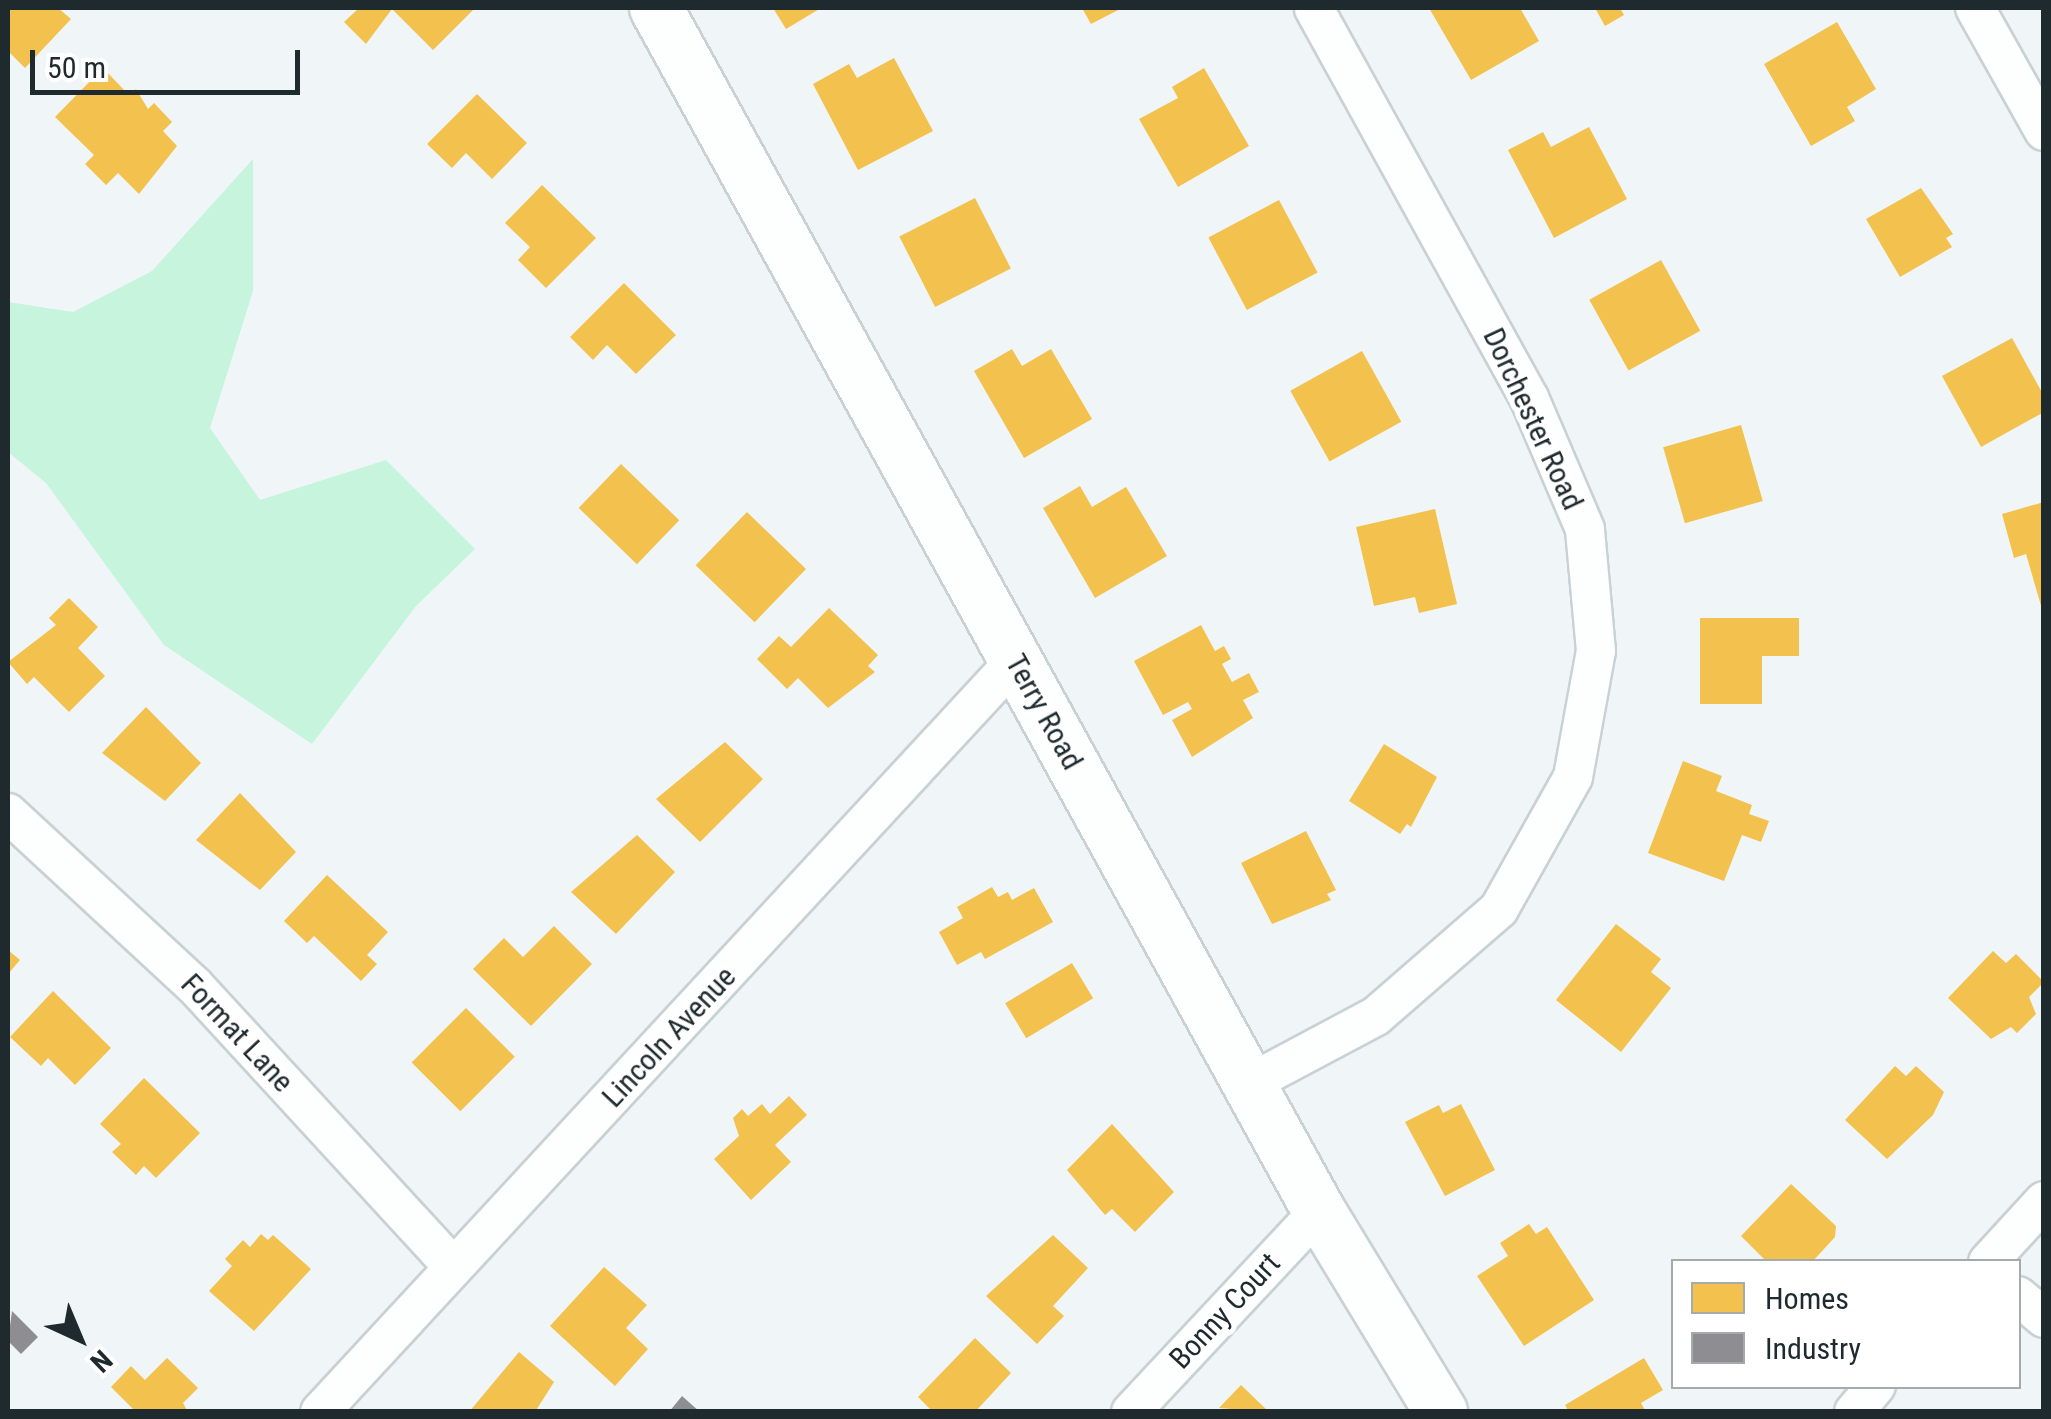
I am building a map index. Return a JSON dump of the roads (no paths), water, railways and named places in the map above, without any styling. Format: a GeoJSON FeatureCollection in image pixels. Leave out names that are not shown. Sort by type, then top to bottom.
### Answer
{"type":"FeatureCollection","features":[{"type":"Feature","properties":{"kind":"street","name":"Terry Road"},"geometry":{"type":"LineString","coordinates":[[656,8],[1252,1082],[1319,1212],[1441,1412]]}},
{"type":"Feature","properties":{"kind":"street","name":"Dorchester Road"},"geometry":{"type":"LineString","coordinates":[[1252,1082],[1376,1016],[1499,909],[1573,777],[1596,651],[1585,529],[1529,398],[1314,8]]}},
{"type":"Feature","properties":{"kind":"street"},"geometry":{"type":"LineString","coordinates":[[1976,8],[2044,131]]}},
{"type":"Feature","properties":{"kind":"street","name":"Lincoln Avenue"},"geometry":{"type":"LineString","coordinates":[[320,1412],[1016,661]]}},
{"type":"Feature","properties":{"kind":"street","name":"Format Lane"},"geometry":{"type":"LineString","coordinates":[[8,813],[194,985],[452,1266]]}},
{"type":"Feature","properties":{"kind":"street"},"geometry":{"type":"LineString","coordinates":[[1991,1259],[2044,1200]]}},
{"type":"Feature","properties":{"kind":"street","name":"Bonny Court"},"geometry":{"type":"LineString","coordinates":[[1131,1412],[1319,1212]]}},
{"type":"Feature","properties":{"kind":"street"},"geometry":{"type":"LineString","coordinates":[[2021,1299],[2044,1318]]}},
{"type":"Feature","properties":{"kind":"street"},"geometry":{"type":"LineString","coordinates":[[1854,1412],[1873,1389]]}}]}
